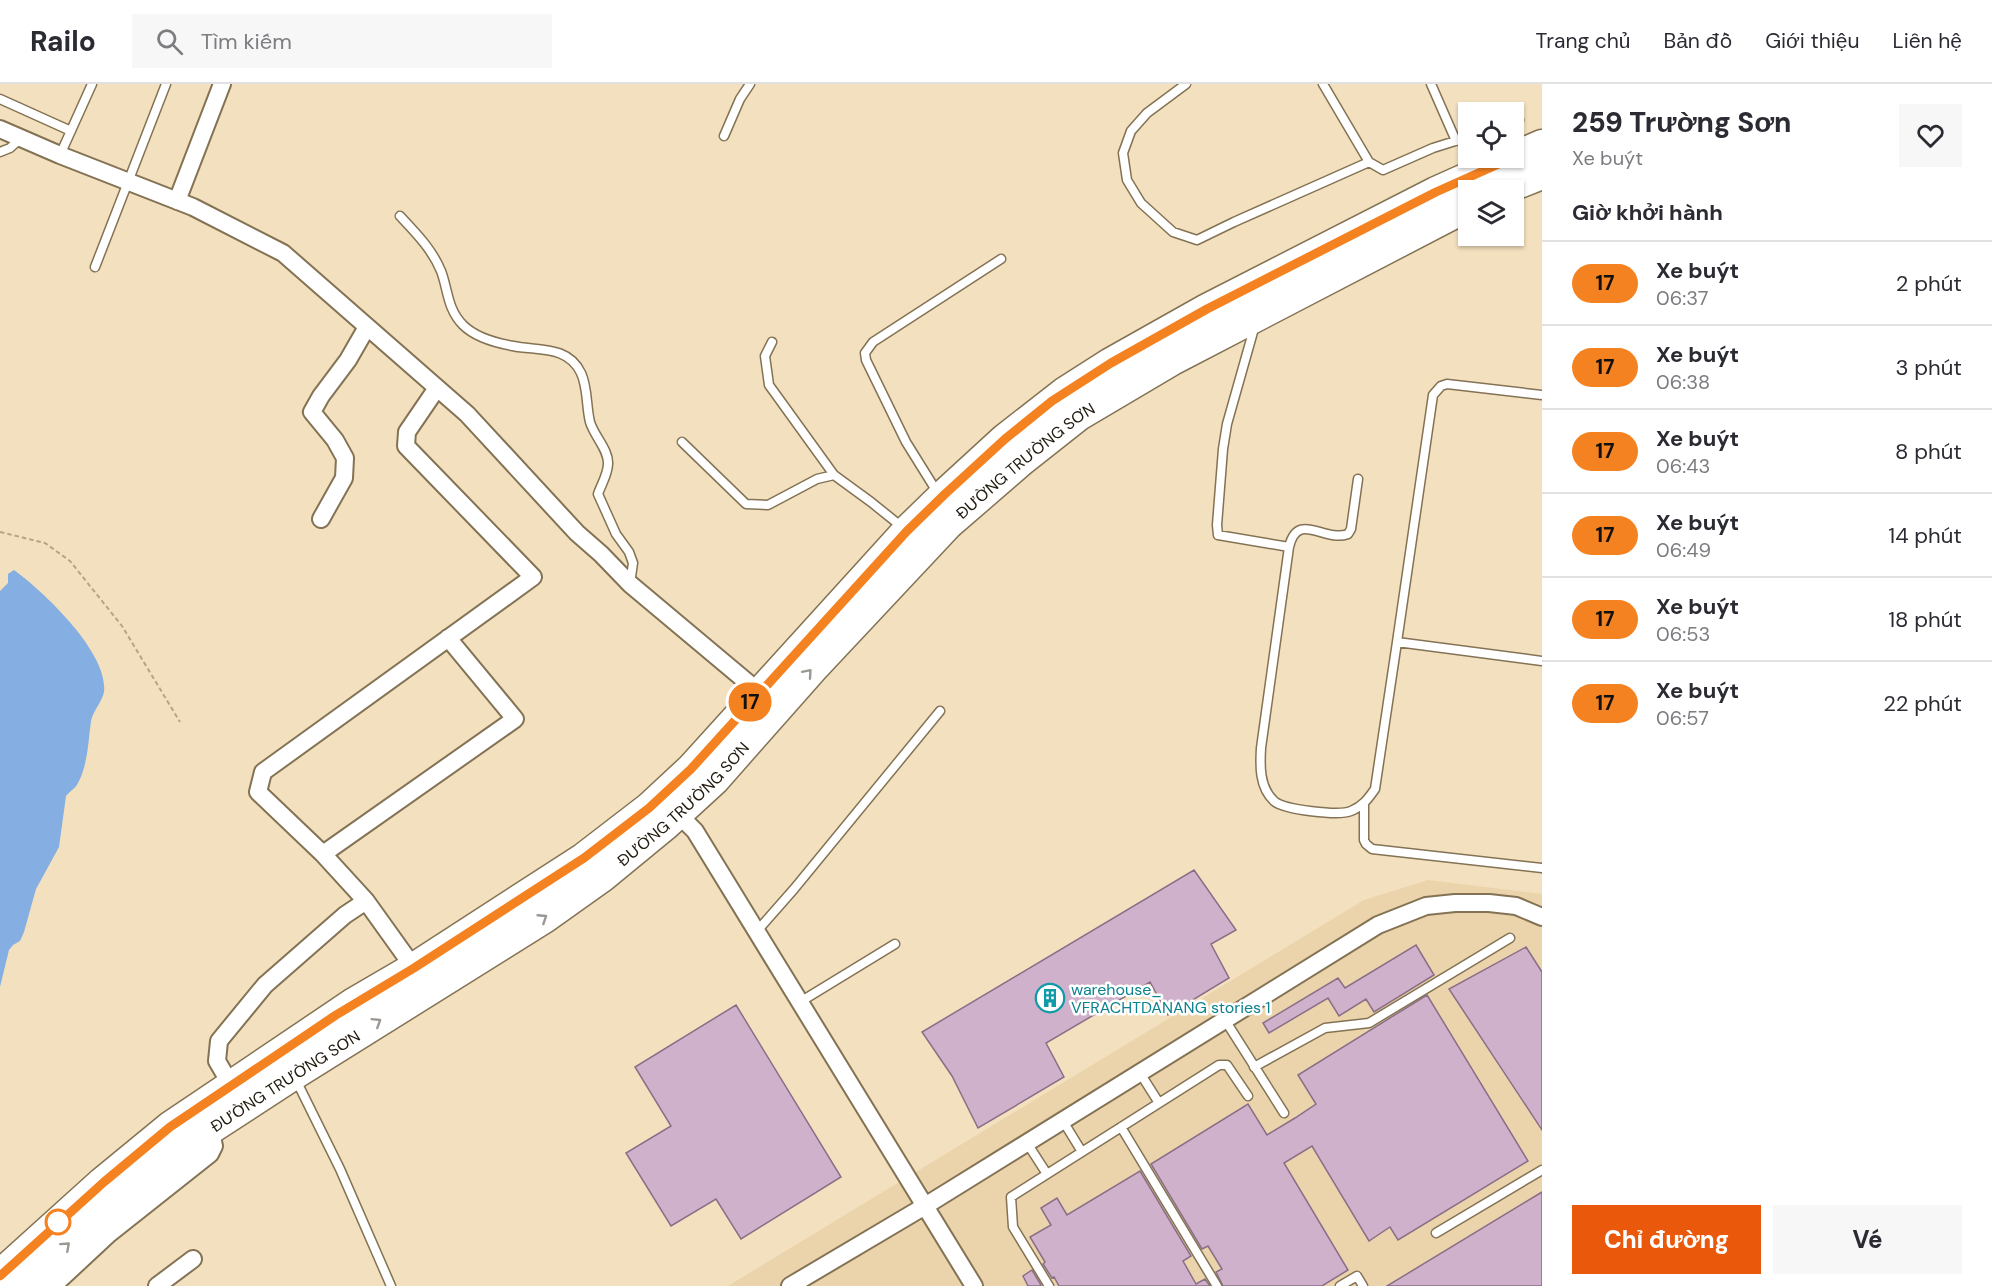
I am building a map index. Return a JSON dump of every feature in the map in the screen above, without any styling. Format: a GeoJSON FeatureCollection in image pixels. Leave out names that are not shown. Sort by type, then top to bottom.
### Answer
{"type":"FeatureCollection","features":[{"type":"Feature","properties":{"kind":"highway","name":"ĐƯỜNG TRƯỜNG SƠN"},"geometry":{"type":"LineString","coordinates":[[1524,152],[1542,145]]}},
{"type":"Feature","properties":{"kind":"highway","name":"ĐƯỜNG TRƯỜNG SƠN"},"geometry":{"type":"LineString","coordinates":[[0,1275],[94,1190],[170,1127],[345,1009],[414,968],[584,858],[649,808],[691,769],[907,531],[941,497],[1040,410],[1111,363],[1207,309],[1436,192],[1488,168]]}},
{"type":"Feature","properties":{"kind":"highway"},"geometry":{"type":"LineString","coordinates":[[1524,181],[1542,174]]}},
{"type":"Feature","properties":{"kind":"highway","name":"ĐƯỜNG TRƯỜNG SƠN"},"geometry":{"type":"LineString","coordinates":[[41,1283],[117,1200],[172,1156],[293,1075],[544,918],[603,876],[714,780],[812,669],[948,524],[987,489],[1080,415],[1172,360],[1458,211]]}},
{"type":"Feature","properties":{"kind":"street"},"geometry":{"type":"LineString","coordinates":[[177,201],[222,84]]}},
{"type":"Feature","properties":{"kind":"street"},"geometry":{"type":"LineString","coordinates":[[0,129],[193,207],[283,253],[467,414],[577,533],[630,584],[759,692]]}},
{"type":"Feature","properties":{"kind":"street"},"geometry":{"type":"LineString","coordinates":[[321,519],[344,478],[345,458],[335,440],[312,412],[368,327]]}},
{"type":"Feature","properties":{"kind":"street"},"geometry":{"type":"LineString","coordinates":[[414,968],[366,901],[323,854],[258,792],[263,772],[533,577],[406,446],[407,432],[437,388]]}},
{"type":"Feature","properties":{"kind":"street"},"geometry":{"type":"LineString","coordinates":[[323,854],[515,718],[448,638]]}},
{"type":"Feature","properties":{"kind":"street"},"geometry":{"type":"LineString","coordinates":[[677,813],[694,831],[974,1286]]}},
{"type":"Feature","properties":{"kind":"street"},"geometry":{"type":"LineString","coordinates":[[231,1085],[218,1061],[219,1041],[265,986],[345,915],[366,901]]}},
{"type":"Feature","properties":{"kind":"street"},"geometry":{"type":"LineString","coordinates":[[790,1286],[925,1206],[1378,925],[1426,906],[1489,903],[1516,906],[1542,917]]}},
{"type":"Feature","properties":{"kind":"street"},"geometry":{"type":"LineString","coordinates":[[157,1286],[193,1259]]}},
{"type":"Feature","properties":{"kind":"lane"},"geometry":{"type":"LineString","coordinates":[[60,155],[92,84]]}},
{"type":"Feature","properties":{"kind":"lane"},"geometry":{"type":"LineString","coordinates":[[94,267],[166,84]]}},
{"type":"Feature","properties":{"kind":"lane"},"geometry":{"type":"LineString","coordinates":[[724,136],[740,99],[750,84]]}},
{"type":"Feature","properties":{"kind":"lane"},"geometry":{"type":"LineString","coordinates":[[1186,84],[1147,113],[1131,131],[1123,153],[1127,180],[1141,203],[1173,232],[1197,240],[1369,162]]}},
{"type":"Feature","properties":{"kind":"lane"},"geometry":{"type":"LineString","coordinates":[[1323,84],[1369,162],[1383,170],[1433,148],[1456,141],[1431,84]]}},
{"type":"Feature","properties":{"kind":"lane"},"geometry":{"type":"LineString","coordinates":[[0,99],[71,131]]}},
{"type":"Feature","properties":{"kind":"lane"},"geometry":{"type":"LineString","coordinates":[[0,152],[10,148],[21,138]]}},
{"type":"Feature","properties":{"kind":"lane"},"geometry":{"type":"LineString","coordinates":[[400,216],[434,257],[444,279],[450,306],[464,326],[499,343],[558,352],[574,363],[580,371],[587,394],[590,422],[607,456],[608,464],[598,494],[616,534],[629,552],[633,563],[630,584]]}},
{"type":"Feature","properties":{"kind":"lane"},"geometry":{"type":"LineString","coordinates":[[941,497],[906,442],[866,360],[865,353],[873,342],[1001,259]]}},
{"type":"Feature","properties":{"kind":"lane"},"geometry":{"type":"LineString","coordinates":[[1257,316],[1227,424],[1222,460],[1218,536],[1289,546]]}},
{"type":"Feature","properties":{"kind":"lane"},"geometry":{"type":"LineString","coordinates":[[772,342],[765,356],[769,385],[834,476],[907,531]]}},
{"type":"Feature","properties":{"kind":"lane"},"geometry":{"type":"LineString","coordinates":[[1358,479],[1351,529],[1348,534],[1341,536],[1323,534],[1310,528],[1303,529],[1293,536],[1289,546],[1261,748],[1260,773],[1274,801],[1323,813],[1349,812],[1364,804],[1375,789],[1433,395],[1441,386],[1447,384],[1542,395]]}},
{"type":"Feature","properties":{"kind":"lane"},"geometry":{"type":"LineString","coordinates":[[682,442],[746,504],[768,505],[817,479],[834,476]]}},
{"type":"Feature","properties":{"kind":"lane"},"geometry":{"type":"LineString","coordinates":[[1397,642],[1542,660]]}},
{"type":"Feature","properties":{"kind":"lane"},"geometry":{"type":"LineString","coordinates":[[757,932],[940,711]]}},
{"type":"Feature","properties":{"kind":"lane"},"geometry":{"type":"LineString","coordinates":[[1364,804],[1364,840],[1372,849],[1542,868]]}},
{"type":"Feature","properties":{"kind":"lane"},"geometry":{"type":"LineString","coordinates":[[1254,1067],[1325,1028],[1369,1023],[1510,938]]}},
{"type":"Feature","properties":{"kind":"lane"},"geometry":{"type":"LineString","coordinates":[[800,1002],[895,944]]}},
{"type":"Feature","properties":{"kind":"lane"},"geometry":{"type":"LineString","coordinates":[[1225,1020],[1284,1113]]}},
{"type":"Feature","properties":{"kind":"lane"},"geometry":{"type":"LineString","coordinates":[[1049,1286],[1013,1227],[1011,1197],[1219,1065],[1227,1065],[1248,1095]]}},
{"type":"Feature","properties":{"kind":"lane"},"geometry":{"type":"LineString","coordinates":[[1140,1073],[1159,1103]]}},
{"type":"Feature","properties":{"kind":"lane"},"geometry":{"type":"LineString","coordinates":[[293,1075],[340,1169],[391,1286]]}},
{"type":"Feature","properties":{"kind":"lane"},"geometry":{"type":"LineString","coordinates":[[1063,1121],[1082,1152]]}},
{"type":"Feature","properties":{"kind":"lane"},"geometry":{"type":"LineString","coordinates":[[1121,1127],[1217,1286]]}},
{"type":"Feature","properties":{"kind":"lane"},"geometry":{"type":"LineString","coordinates":[[1027,1143],[1047,1174]]}},
{"type":"Feature","properties":{"kind":"lane"},"geometry":{"type":"LineString","coordinates":[[1436,1233],[1542,1170]]}},
{"type":"Feature","properties":{"kind":"lane"},"geometry":{"type":"LineString","coordinates":[[1340,1286],[1357,1276],[1363,1286]]}},
{"type":"Feature","properties":{"kind":"path"},"geometry":{"type":"LineString","coordinates":[[0,532],[45,543],[70,561],[122,626],[180,722]]}},
{"type":"Feature","properties":{"kind":"shaded area"},"geometry":{"type":"Polygon","coordinates":[[[1428,880],[1542,894],[1542,1286],[728,1286],[1364,900],[1428,880]]]}},
{"type":"Feature","properties":{"kind":"water"},"geometry":{"type":"Polygon","coordinates":[[[14,570],[41,592],[72,624],[96,659],[103,676],[104,692],[91,721],[84,768],[76,786],[66,796],[59,847],[36,889],[20,941],[9,950],[0,987],[0,591],[8,583],[8,574],[14,570]]]}},
{"type":"Feature","properties":{"kind":"building","name":"warehouse_ VFRACHTDANANG stories 1"},"geometry":{"type":"Polygon","coordinates":[[[1194,870],[1236,930],[1211,944],[1229,978],[1168,1015],[1150,982],[1046,1043],[1064,1077],[978,1128],[952,1076],[922,1032],[1194,870]]]}},
{"type":"Feature","properties":{"kind":"building"},"geometry":{"type":"Polygon","coordinates":[[[1416,945],[1434,975],[1374,1012],[1366,999],[1339,1016],[1328,998],[1269,1033],[1263,1023],[1338,978],[1345,988],[1416,945]]]}},
{"type":"Feature","properties":{"kind":"building"},"geometry":{"type":"Polygon","coordinates":[[[1526,947],[1542,972],[1542,1130],[1449,989],[1526,947]]]}},
{"type":"Feature","properties":{"kind":"building"},"geometry":{"type":"Polygon","coordinates":[[[1427,995],[1528,1161],[1398,1240],[1390,1227],[1369,1241],[1312,1146],[1284,1163],[1348,1270],[1322,1286],[1223,1286],[1216,1272],[1222,1269],[1208,1246],[1202,1249],[1151,1164],[1248,1104],[1267,1135],[1295,1118],[1316,1104],[1298,1075],[1427,995]]]}},
{"type":"Feature","properties":{"kind":"building"},"geometry":{"type":"Polygon","coordinates":[[[736,1005],[841,1177],[741,1239],[716,1199],[671,1226],[626,1153],[671,1126],[635,1067],[736,1005]]]}},
{"type":"Feature","properties":{"kind":"building"},"geometry":{"type":"Polygon","coordinates":[[[1140,1171],[1191,1256],[1183,1261],[1196,1284],[1205,1279],[1210,1286],[1059,1286],[1043,1264],[1045,1262],[1030,1237],[1051,1225],[1041,1208],[1057,1198],[1067,1215],[1140,1171]]]}},
{"type":"Feature","properties":{"kind":"building"},"geometry":{"type":"Polygon","coordinates":[[[1542,1192],[1542,1286],[1387,1286],[1542,1192]]]}},
{"type":"Feature","properties":{"kind":"building"},"geometry":{"type":"Polygon","coordinates":[[[1032,1270],[1041,1285],[1028,1286],[1023,1276],[1032,1270]]]}},
{"type":"Feature","properties":{"kind":"bus line","name":"17"},"geometry":{"type":"LineString","coordinates":[[0,1276],[32,1245],[170,1127],[354,1003],[414,968],[584,858],[649,808],[691,769],[907,531],[1005,439],[1052,401],[1111,363],[1207,309],[1487,168]]}},
{"type":"Feature","properties":{"kind":"place","name":"warehouse_ VFRACHTDANANG stories 1"},"geometry":{"type":"Point","coordinates":[1050,998]}}]}
